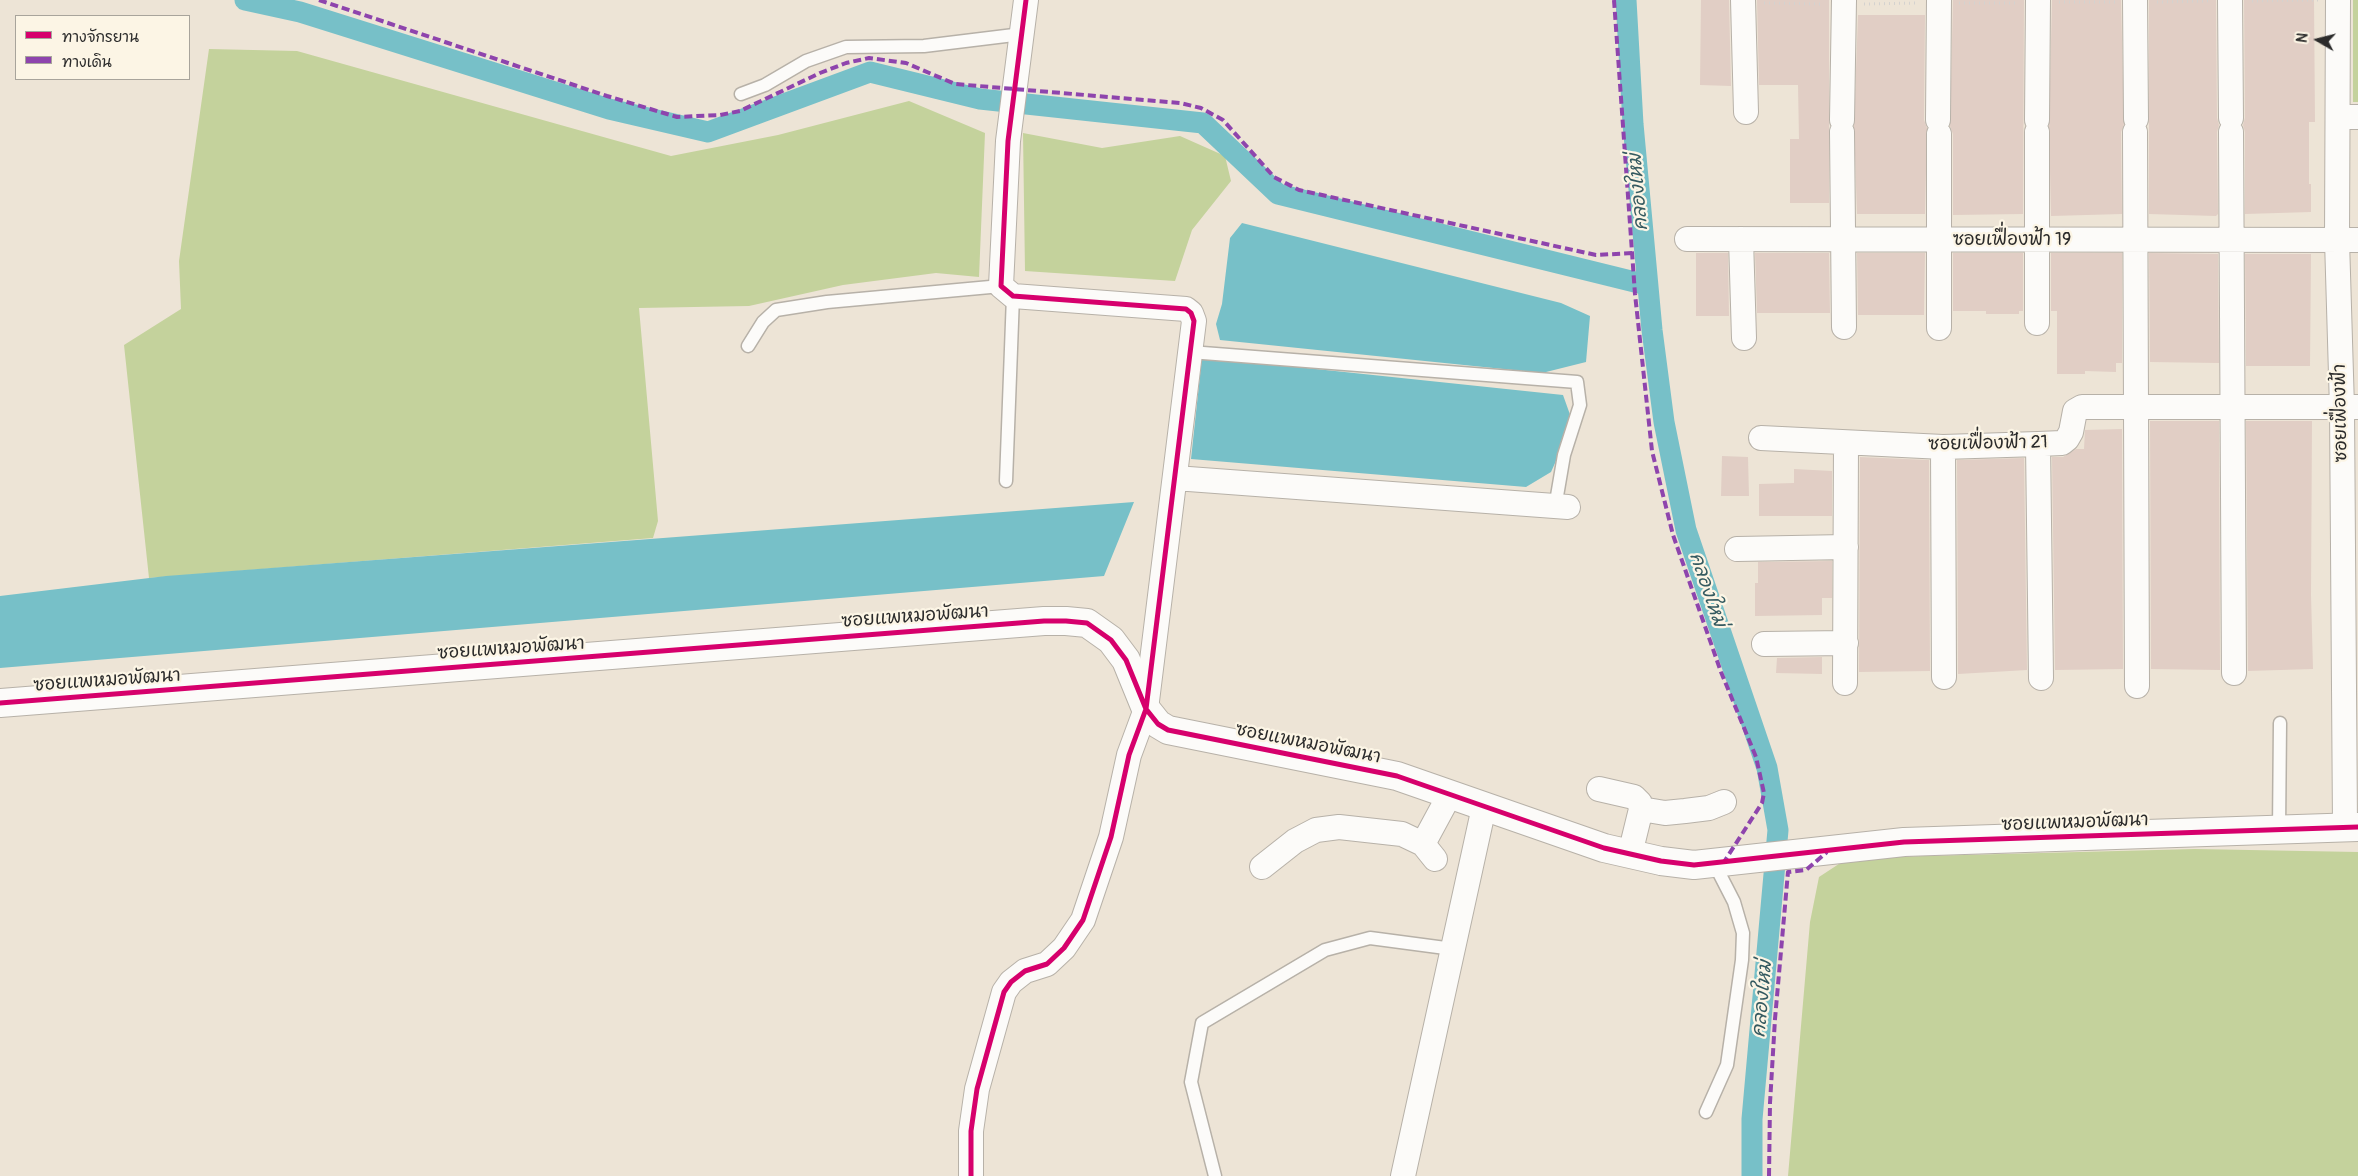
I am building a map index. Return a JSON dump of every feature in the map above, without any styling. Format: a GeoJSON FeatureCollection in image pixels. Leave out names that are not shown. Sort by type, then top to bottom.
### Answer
{"type":"FeatureCollection","features":[{"type":"Feature","properties":{"kind":"street"},"geometry":{"type":"LineString","coordinates":[[971,1176],[971,1131],[977,1089],[1004,992],[1011,982],[1025,971],[1047,964],[1058,954],[1083,920],[1111,836],[1129,755],[1146,709],[1194,321],[1191,313],[1186,309],[1007,291],[1008,141],[1026,0]]}},
{"type":"Feature","properties":{"kind":"street"},"geometry":{"type":"LineString","coordinates":[[1743,0],[1746,112]]}},
{"type":"Feature","properties":{"kind":"street"},"geometry":{"type":"LineString","coordinates":[[1844,0],[1842,126],[1844,327]]}},
{"type":"Feature","properties":{"kind":"street"},"geometry":{"type":"LineString","coordinates":[[1939,0],[1939,328]]}},
{"type":"Feature","properties":{"kind":"street"},"geometry":{"type":"LineString","coordinates":[[2037,323],[2038,0]]}},
{"type":"Feature","properties":{"kind":"street"},"geometry":{"type":"LineString","coordinates":[[2135,0],[2137,686]]}},
{"type":"Feature","properties":{"kind":"street"},"geometry":{"type":"LineString","coordinates":[[2230,0],[2234,673]]}},
{"type":"Feature","properties":{"kind":"street","name":"ซอยเฟื่องฟ้า"},"geometry":{"type":"LineString","coordinates":[[2338,0],[2348,117],[2351,827]]}},
{"type":"Feature","properties":{"kind":"street","name":"ซอยเฟื่องฟ้า 19"},"geometry":{"type":"LineString","coordinates":[[1687,239],[2348,240]]}},
{"type":"Feature","properties":{"kind":"street"},"geometry":{"type":"LineString","coordinates":[[1741,239],[1744,338]]}},
{"type":"Feature","properties":{"kind":"street","name":"ซอยเฟื่องฟ้า 21"},"geometry":{"type":"LineString","coordinates":[[1761,438],[1846,444],[1943,446],[2062,443],[2068,439],[2072,432],[2075,411],[2079,408],[2350,408]]}},
{"type":"Feature","properties":{"kind":"street"},"geometry":{"type":"LineString","coordinates":[[1845,683],[1846,444]]}},
{"type":"Feature","properties":{"kind":"street"},"geometry":{"type":"LineString","coordinates":[[2038,444],[2041,678]]}},
{"type":"Feature","properties":{"kind":"street"},"geometry":{"type":"LineString","coordinates":[[1943,446],[1944,677]]}},
{"type":"Feature","properties":{"kind":"street"},"geometry":{"type":"LineString","coordinates":[[1175,478],[1560,506]]}},
{"type":"Feature","properties":{"kind":"street"},"geometry":{"type":"LineString","coordinates":[[1737,549],[1846,547]]}},
{"type":"Feature","properties":{"kind":"street","name":"ซอยแพหมอพัฒนา"},"geometry":{"type":"LineString","coordinates":[[0,703],[1044,621],[1087,623],[1100,630],[1111,640],[1126,660],[1146,709],[1158,724],[1168,730],[1397,776],[1604,848],[1686,864],[1714,863],[1904,842],[2351,827]]}},
{"type":"Feature","properties":{"kind":"street"},"geometry":{"type":"LineString","coordinates":[[1764,644],[1846,643]]}},
{"type":"Feature","properties":{"kind":"street"},"geometry":{"type":"LineString","coordinates":[[1599,789],[1634,797],[1640,803],[1630,854]]}},
{"type":"Feature","properties":{"kind":"street"},"geometry":{"type":"LineString","coordinates":[[1262,867],[1294,840],[1325,828],[1339,827],[1402,834],[1429,852],[1446,792]]}},
{"type":"Feature","properties":{"kind":"street"},"geometry":{"type":"LineString","coordinates":[[1640,810],[1665,813],[1709,808],[1724,802]]}},
{"type":"Feature","properties":{"kind":"street"},"geometry":{"type":"LineString","coordinates":[[1403,1176],[1484,807]]}},
{"type":"Feature","properties":{"kind":"lane"},"geometry":{"type":"LineString","coordinates":[[741,94],[765,86],[806,61],[846,47],[924,46],[1022,34]]}},
{"type":"Feature","properties":{"kind":"lane"},"geometry":{"type":"LineString","coordinates":[[748,346],[762,322],[776,310],[828,302],[1007,291],[1006,481]]}},
{"type":"Feature","properties":{"kind":"lane"},"geometry":{"type":"LineString","coordinates":[[1190,352],[1578,382],[1580,404],[1569,434],[1557,496],[1560,506]]}},
{"type":"Feature","properties":{"kind":"lane"},"geometry":{"type":"LineString","coordinates":[[2279,830],[2280,723]]}},
{"type":"Feature","properties":{"kind":"lane"},"geometry":{"type":"LineString","coordinates":[[1706,1112],[1727,1064],[1742,960],[1743,933],[1734,902],[1714,863]]}},
{"type":"Feature","properties":{"kind":"lane"},"geometry":{"type":"LineString","coordinates":[[1214,1176],[1191,1082],[1202,1023],[1325,950],[1370,938],[1453,949]]}},
{"type":"Feature","properties":{"kind":"green space"},"geometry":{"type":"Polygon","coordinates":[[[2353,0],[2358,0],[2358,102],[2353,102],[2353,0]]]}},
{"type":"Feature","properties":{"kind":"green space"},"geometry":{"type":"Polygon","coordinates":[[[209,49],[297,51],[671,156],[778,135],[909,101],[985,133],[979,277],[936,273],[843,285],[749,306],[639,308],[658,521],[653,538],[149,578],[124,345],[181,309],[179,261],[209,49]]]}},
{"type":"Feature","properties":{"kind":"green space"},"geometry":{"type":"Polygon","coordinates":[[[1023,133],[1102,148],[1180,136],[1225,156],[1231,181],[1192,230],[1175,281],[1025,271],[1023,133]]]}},
{"type":"Feature","properties":{"kind":"green space"},"geometry":{"type":"Polygon","coordinates":[[[2195,849],[2358,852],[2358,1176],[1788,1176],[1810,922],[1819,877],[1848,858],[2195,849]]]}},
{"type":"Feature","properties":{"kind":"water"},"geometry":{"type":"Polygon","coordinates":[[[1242,223],[1561,303],[1590,316],[1586,362],[1542,373],[1220,340],[1216,324],[1222,304],[1230,238],[1242,223]]]}},
{"type":"Feature","properties":{"kind":"water"},"geometry":{"type":"Polygon","coordinates":[[[1202,357],[1563,395],[1573,423],[1551,472],[1526,487],[1191,459],[1202,357]]]}},
{"type":"Feature","properties":{"kind":"water"},"geometry":{"type":"Polygon","coordinates":[[[1134,502],[1104,576],[0,668],[0,596],[166,576],[1134,502]]]}},
{"type":"Feature","properties":{"kind":"building"},"geometry":{"type":"Polygon","coordinates":[[[1701,0],[1729,0],[1731,86],[1700,85],[1701,0]]]}},
{"type":"Feature","properties":{"kind":"building"},"geometry":{"type":"Polygon","coordinates":[[[1757,0],[1829,0],[1829,203],[1790,203],[1790,139],[1799,139],[1798,85],[1759,85],[1757,0]]]}},
{"type":"Feature","properties":{"kind":"building"},"geometry":{"type":"Polygon","coordinates":[[[1953,0],[2024,0],[2023,214],[1953,215],[1953,134],[1950,126],[1953,0]]]}},
{"type":"Feature","properties":{"kind":"building"},"geometry":{"type":"Polygon","coordinates":[[[2052,0],[2121,0],[2124,124],[2121,132],[2122,214],[2051,216],[2049,126],[2052,0]]]}},
{"type":"Feature","properties":{"kind":"building"},"geometry":{"type":"Polygon","coordinates":[[[2149,0],[2216,0],[2217,118],[2219,125],[2217,132],[2218,214],[2216,216],[2149,214],[2149,0]]]}},
{"type":"Feature","properties":{"kind":"building"},"geometry":{"type":"Polygon","coordinates":[[[2244,0],[2314,0],[2315,122],[2309,122],[2311,212],[2245,214],[2245,132],[2243,125],[2245,118],[2244,0]]]}},
{"type":"Feature","properties":{"kind":"building"},"geometry":{"type":"Polygon","coordinates":[[[1858,15],[1925,15],[1924,120],[1927,128],[1925,214],[1857,214],[1854,126],[1858,15]]]}},
{"type":"Feature","properties":{"kind":"building"},"geometry":{"type":"Polygon","coordinates":[[[1696,253],[1728,253],[1729,316],[1696,316],[1696,253]]]}},
{"type":"Feature","properties":{"kind":"building"},"geometry":{"type":"Polygon","coordinates":[[[1755,253],[1829,253],[1830,313],[1757,313],[1755,253]]]}},
{"type":"Feature","properties":{"kind":"building"},"geometry":{"type":"Polygon","coordinates":[[[1857,253],[1925,253],[1924,315],[1858,315],[1857,253]]]}},
{"type":"Feature","properties":{"kind":"building"},"geometry":{"type":"Polygon","coordinates":[[[1953,253],[2023,253],[2023,311],[2019,311],[2019,314],[1986,314],[1986,311],[1953,311],[1953,253]]]}},
{"type":"Feature","properties":{"kind":"building"},"geometry":{"type":"Polygon","coordinates":[[[2051,253],[2122,253],[2122,363],[2116,363],[2116,372],[2085,371],[2085,374],[2057,374],[2057,311],[2051,311],[2051,253]]]}},
{"type":"Feature","properties":{"kind":"building"},"geometry":{"type":"Polygon","coordinates":[[[2149,253],[2218,254],[2219,363],[2150,362],[2149,253]]]}},
{"type":"Feature","properties":{"kind":"building"},"geometry":{"type":"Polygon","coordinates":[[[2245,254],[2311,254],[2310,366],[2246,366],[2245,254]]]}},
{"type":"Feature","properties":{"kind":"building"},"geometry":{"type":"Polygon","coordinates":[[[2150,421],[2219,421],[2220,670],[2151,669],[2150,421]]]}},
{"type":"Feature","properties":{"kind":"building"},"geometry":{"type":"Polygon","coordinates":[[[2246,421],[2312,421],[2311,595],[2313,669],[2248,671],[2246,421]]]}},
{"type":"Feature","properties":{"kind":"building"},"geometry":{"type":"Polygon","coordinates":[[[2122,429],[2123,669],[2055,670],[2052,457],[2063,457],[2076,449],[2084,449],[2085,430],[2122,429]]]}},
{"type":"Feature","properties":{"kind":"building"},"geometry":{"type":"Polygon","coordinates":[[[1722,456],[1748,457],[1749,496],[1721,496],[1722,456]]]}},
{"type":"Feature","properties":{"kind":"building"},"geometry":{"type":"Polygon","coordinates":[[[1860,457],[1929,460],[1930,671],[1859,672],[1860,457]]]}},
{"type":"Feature","properties":{"kind":"building"},"geometry":{"type":"Polygon","coordinates":[[[2024,458],[2027,670],[1958,674],[1957,460],[2024,458]]]}},
{"type":"Feature","properties":{"kind":"building"},"geometry":{"type":"Polygon","coordinates":[[[1794,469],[1832,471],[1832,516],[1759,516],[1759,484],[1794,483],[1794,469]]]}},
{"type":"Feature","properties":{"kind":"building"},"geometry":{"type":"Polygon","coordinates":[[[1832,561],[1832,598],[1822,598],[1822,615],[1755,616],[1755,583],[1758,583],[1758,562],[1832,561]]]}},
{"type":"Feature","properties":{"kind":"building"},"geometry":{"type":"Polygon","coordinates":[[[1822,657],[1822,674],[1776,673],[1777,658],[1822,657]]]}},
{"type":"Feature","properties":{"kind":"waterway"},"geometry":{"type":"LineString","coordinates":[[245,0],[300,12],[609,109],[708,132],[870,72],[980,99],[1203,123],[1278,194],[1647,285]]}},
{"type":"Feature","properties":{"kind":"waterway","name":"คลองใหม่"},"geometry":{"type":"LineString","coordinates":[[1626,0],[1633,124],[1652,330],[1664,422],[1686,530],[1767,768],[1778,830],[1752,1119],[1752,1176]]}},
{"type":"Feature","properties":{"kind":"marked path"},"geometry":{"type":"LineString","coordinates":[[319,0],[607,96],[677,117],[720,115],[740,111],[820,73],[846,63],[869,58],[906,63],[955,84],[1180,103],[1201,108],[1223,120],[1274,177],[1299,190],[1596,255],[1633,253]]}},
{"type":"Feature","properties":{"kind":"marked path"},"geometry":{"type":"LineString","coordinates":[[1614,0],[1635,294],[1652,451],[1673,535],[1721,672],[1756,757],[1764,793],[1762,803],[1724,862]]}},
{"type":"Feature","properties":{"kind":"marked path"},"geometry":{"type":"LineString","coordinates":[[1769,1176],[1770,1103],[1775,1019],[1788,872],[1806,870],[1827,852]]}},
{"type":"Feature","properties":{"kind":"cycle path"},"geometry":{"type":"LineString","coordinates":[[971,1176],[971,1131],[977,1089],[1004,992],[1011,982],[1025,971],[1047,964],[1064,948],[1083,920],[1111,837],[1129,755],[1146,709],[1194,321],[1191,313],[1186,309],[1013,296],[1001,286],[1008,141],[1026,0]]}},
{"type":"Feature","properties":{"kind":"cycle path"},"geometry":{"type":"LineString","coordinates":[[0,703],[1044,621],[1066,621],[1087,623],[1111,640],[1126,660],[1146,709],[1158,724],[1168,730],[1397,776],[1604,848],[1661,861],[1694,865],[1904,842],[2358,827]]}}]}
